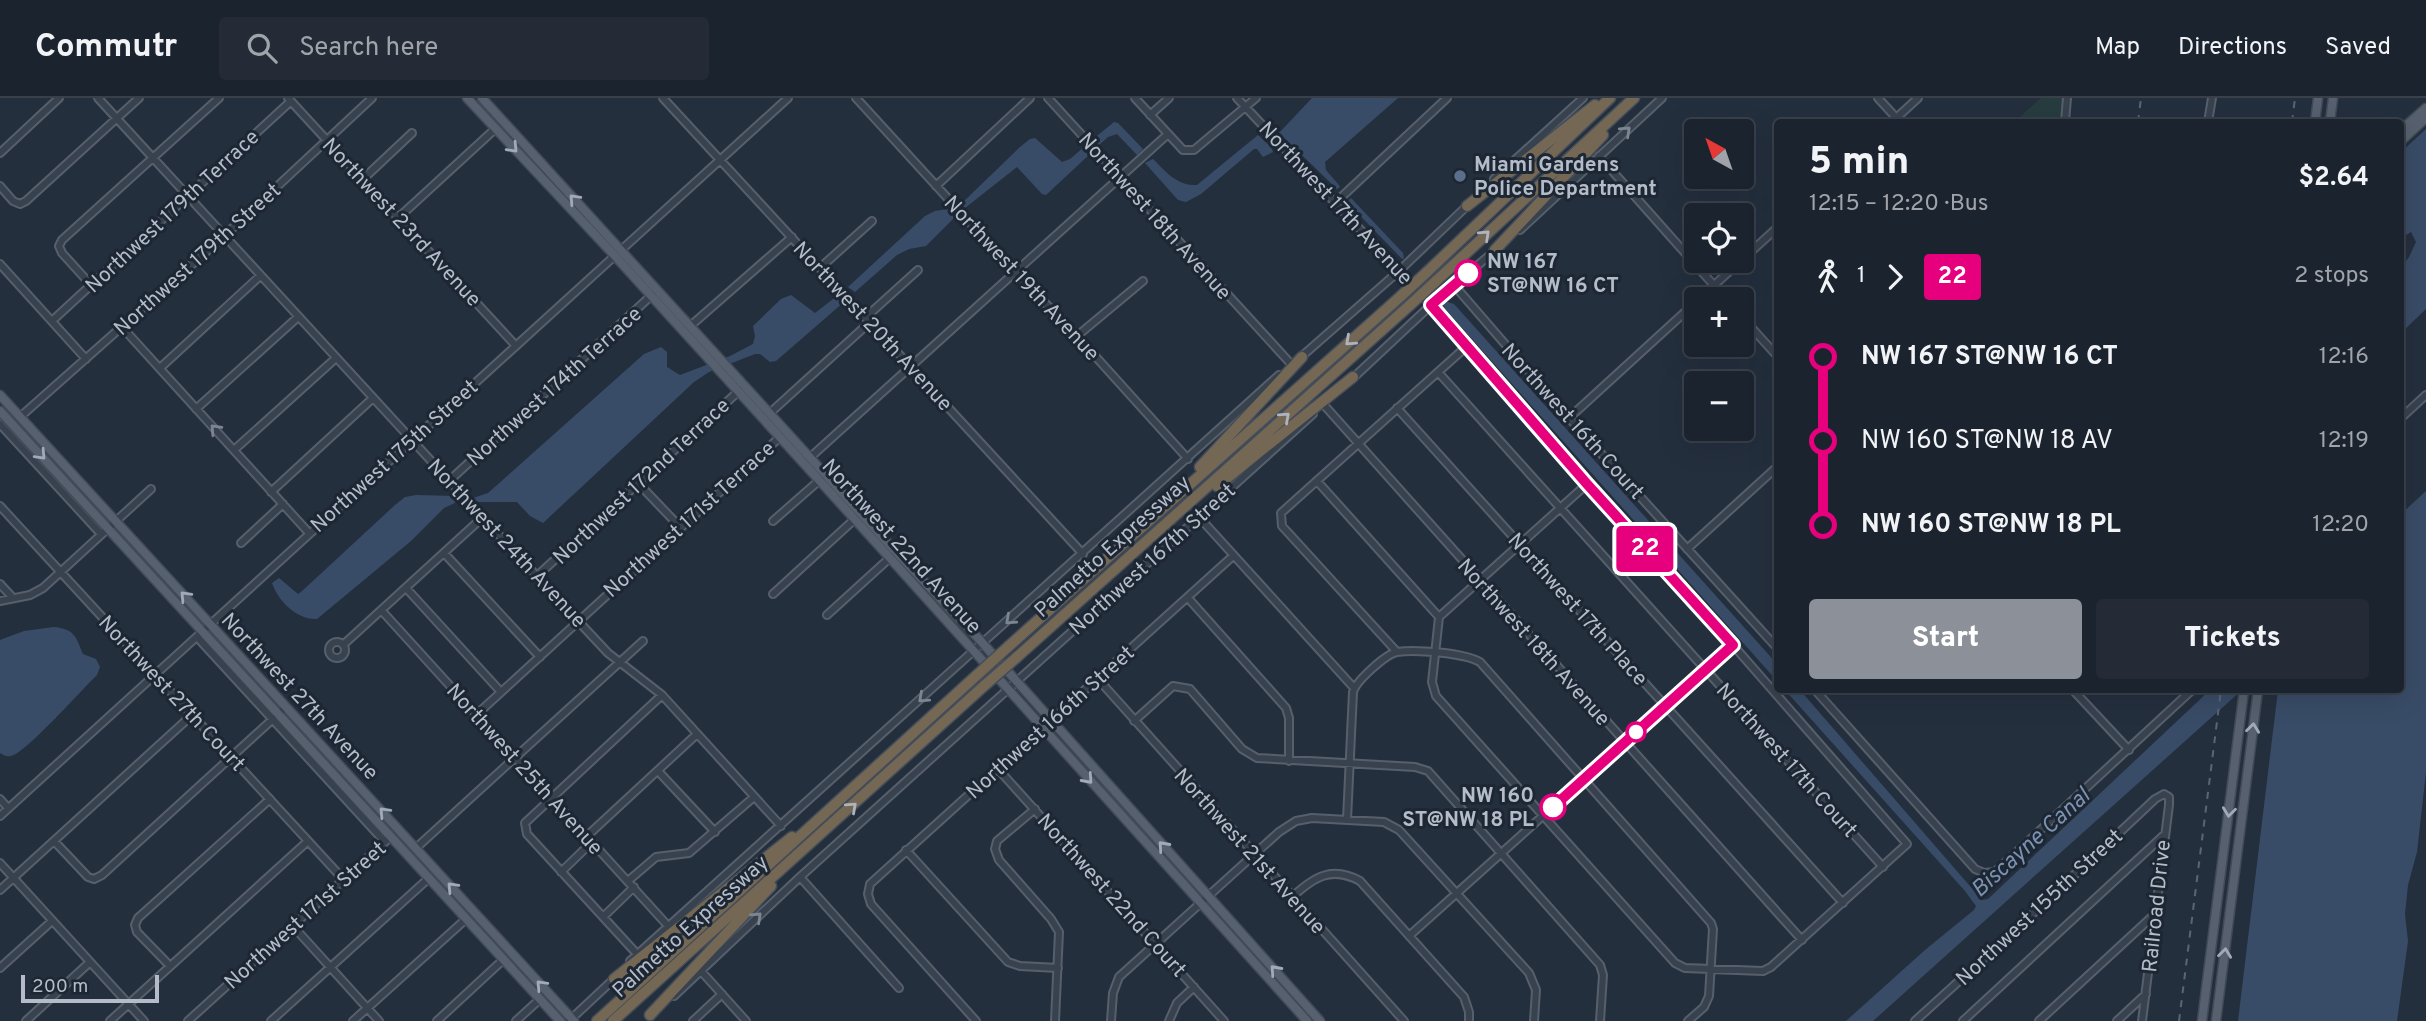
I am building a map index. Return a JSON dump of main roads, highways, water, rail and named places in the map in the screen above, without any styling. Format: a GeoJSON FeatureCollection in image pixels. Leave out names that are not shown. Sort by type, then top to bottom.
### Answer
{"type":"FeatureCollection","features":[{"type":"Feature","properties":{"kind":"highway"},"geometry":{"type":"LineString","coordinates":[[1467,206],[1604,98]]}},
{"type":"Feature","properties":{"kind":"highway","name":"Palmetto Expressway"},"geometry":{"type":"LineString","coordinates":[[597,1021],[976,675],[1401,296],[1610,98]]}},
{"type":"Feature","properties":{"kind":"highway","name":"Palmetto Expressway"},"geometry":{"type":"LineString","coordinates":[[613,1021],[1410,305],[1634,98]]}},
{"type":"Feature","properties":{"kind":"highway"},"geometry":{"type":"LineString","coordinates":[[1495,250],[1611,127],[1624,107]]}},
{"type":"Feature","properties":{"kind":"highway"},"geometry":{"type":"LineString","coordinates":[[1139,530],[1302,357]]}},
{"type":"Feature","properties":{"kind":"highway"},"geometry":{"type":"LineString","coordinates":[[1179,512],[1215,487],[1353,377]]}},
{"type":"Feature","properties":{"kind":"highway"},"geometry":{"type":"LineString","coordinates":[[614,979],[802,828],[832,808]]}},
{"type":"Feature","properties":{"kind":"highway"},"geometry":{"type":"LineString","coordinates":[[647,1018],[802,852]]}},
{"type":"Feature","properties":{"kind":"main road","name":"Northwest 22nd Avenue"},"geometry":{"type":"LineString","coordinates":[[467,98],[617,252]]}},
{"type":"Feature","properties":{"kind":"main road","name":"Northwest 22nd Avenue"},"geometry":{"type":"LineString","coordinates":[[482,98],[741,388],[780,437],[807,460]]}},
{"type":"Feature","properties":{"kind":"main road"},"geometry":{"type":"LineString","coordinates":[[2315,119],[2318,98]]}},
{"type":"Feature","properties":{"kind":"main road"},"geometry":{"type":"LineString","coordinates":[[2330,119],[2333,98]]}},
{"type":"Feature","properties":{"kind":"main road"},"geometry":{"type":"LineString","coordinates":[[2413,125],[2426,108]]}},
{"type":"Feature","properties":{"kind":"main road","name":"Northwest 22nd Avenue"},"geometry":{"type":"LineString","coordinates":[[741,388],[770,413],[807,460],[893,555],[974,653],[1307,1021]]}},
{"type":"Feature","properties":{"kind":"main road","name":"Northwest 27th Avenue"},"geometry":{"type":"LineString","coordinates":[[0,395],[572,1020]]}},
{"type":"Feature","properties":{"kind":"main road"},"geometry":{"type":"LineString","coordinates":[[1,411],[14,418],[20,417]]}},
{"type":"Feature","properties":{"kind":"main road","name":"Northwest 27th Avenue"},"geometry":{"type":"LineString","coordinates":[[1,411],[105,531],[275,716],[343,784],[391,840],[560,1021]]}},
{"type":"Feature","properties":{"kind":"main road"},"geometry":{"type":"LineString","coordinates":[[16,428],[21,426],[34,432]]}},
{"type":"Feature","properties":{"kind":"main road","name":"Northwest 22nd Avenue"},"geometry":{"type":"LineString","coordinates":[[893,555],[983,644],[1320,1021]]}},
{"type":"Feature","properties":{"kind":"main road"},"geometry":{"type":"LineString","coordinates":[[2202,1021],[2244,693]]}},
{"type":"Feature","properties":{"kind":"main road"},"geometry":{"type":"LineString","coordinates":[[2216,1021],[2258,693]]}},
{"type":"Feature","properties":{"kind":"main road"},"geometry":{"type":"LineString","coordinates":[[343,784],[351,777]]}},
{"type":"Feature","properties":{"kind":"main road"},"geometry":{"type":"LineString","coordinates":[[391,840],[409,848],[416,848]]}},
{"type":"Feature","properties":{"kind":"main road"},"geometry":{"type":"LineString","coordinates":[[453,904],[467,911],[472,909]]}},
{"type":"Feature","properties":{"kind":"main road"},"geometry":{"type":"LineString","coordinates":[[466,919],[475,919],[487,925]]}},
{"type":"Feature","properties":{"kind":"water"},"geometry":{"type":"Polygon","coordinates":[[[1312,98],[1398,98],[1325,162],[1326,170],[1340,187],[1337,189],[1279,133],[1312,98]]]}},
{"type":"Feature","properties":{"kind":"water"},"geometry":{"type":"Polygon","coordinates":[[[1114,122],[1143,149],[1137,155],[1117,134],[1108,137],[1098,146],[1092,140],[1114,122]]]}},
{"type":"Feature","properties":{"kind":"water"},"geometry":{"type":"Polygon","coordinates":[[[2426,129],[2426,309],[2404,330],[2404,264],[2416,242],[2411,232],[2404,236],[2404,149],[2426,129]]]}},
{"type":"Feature","properties":{"kind":"water"},"geometry":{"type":"Polygon","coordinates":[[[1258,135],[1273,152],[1263,157],[1254,149],[1201,194],[1186,202],[1178,200],[1145,163],[1153,159],[1178,181],[1197,185],[1258,135]]]}},
{"type":"Feature","properties":{"kind":"water"},"geometry":{"type":"Polygon","coordinates":[[[1035,138],[1062,162],[1083,148],[1090,154],[1046,195],[1017,167],[965,208],[961,204],[1020,147],[1035,138]]]}},
{"type":"Feature","properties":{"kind":"water"},"geometry":{"type":"Polygon","coordinates":[[[1351,198],[1403,253],[1404,258],[1402,259],[1347,202],[1351,198]]]}},
{"type":"Feature","properties":{"kind":"water"},"geometry":{"type":"Polygon","coordinates":[[[948,209],[955,217],[926,246],[909,249],[897,255],[855,292],[848,287],[925,216],[948,209]]]}},
{"type":"Feature","properties":{"kind":"water"},"geometry":{"type":"Polygon","coordinates":[[[791,295],[815,313],[837,296],[844,302],[776,361],[770,362],[760,354],[755,354],[709,372],[694,382],[543,523],[530,516],[517,502],[477,502],[473,498],[488,493],[644,354],[661,347],[667,352],[667,367],[680,375],[730,356],[753,344],[753,326],[781,299],[791,295]]]}},
{"type":"Feature","properties":{"kind":"water"},"geometry":{"type":"Polygon","coordinates":[[[1444,301],[1454,304],[1774,661],[1774,678],[1443,306],[1444,301]]]}},
{"type":"Feature","properties":{"kind":"water"},"geometry":{"type":"Polygon","coordinates":[[[2426,491],[2426,772],[2417,852],[2408,885],[2405,914],[2408,941],[2397,1021],[2238,1021],[2278,693],[2404,693],[2404,511],[2426,491]]]}},
{"type":"Feature","properties":{"kind":"water"},"geometry":{"type":"Polygon","coordinates":[[[456,496],[459,501],[444,508],[411,541],[317,619],[296,613],[279,596],[272,583],[279,578],[298,594],[395,505],[405,497],[456,496]]]}},
{"type":"Feature","properties":{"kind":"water"},"geometry":{"type":"Polygon","coordinates":[[[54,627],[71,632],[83,654],[96,659],[100,667],[97,675],[29,744],[11,756],[5,756],[0,753],[0,640],[24,631],[54,627]]]}},
{"type":"Feature","properties":{"kind":"water"},"geometry":{"type":"Polygon","coordinates":[[[1788,693],[1803,693],[1982,900],[1988,899],[2207,693],[2239,693],[1873,1021],[1846,1021],[1974,910],[1976,906],[1788,693]]]}},
{"type":"Feature","properties":{"kind":"railway"},"geometry":{"type":"LineString","coordinates":[[2138,119],[2141,98]]}},
{"type":"Feature","properties":{"kind":"railway"},"geometry":{"type":"LineString","coordinates":[[2292,119],[2295,98]]}},
{"type":"Feature","properties":{"kind":"railway"},"geometry":{"type":"LineString","coordinates":[[2179,1021],[2221,693]]}},
{"type":"Feature","properties":{"kind":"place","name":"Miami Gardens Police Department"},"geometry":{"type":"Point","coordinates":[1460,176]}},
{"type":"Feature","properties":{"kind":"place","name":"NW 167 ST@NW 16 CT"},"geometry":{"type":"Point","coordinates":[1468,273]}},
{"type":"Feature","properties":{"kind":"place","name":"NW 160 ST@NW 18 PL"},"geometry":{"type":"Point","coordinates":[1553,807]}},
{"type":"Feature","properties":{"kind":"water label","name":"Biscayne Canal"},"geometry":{"type":"Point","coordinates":[2030,842]}}]}
